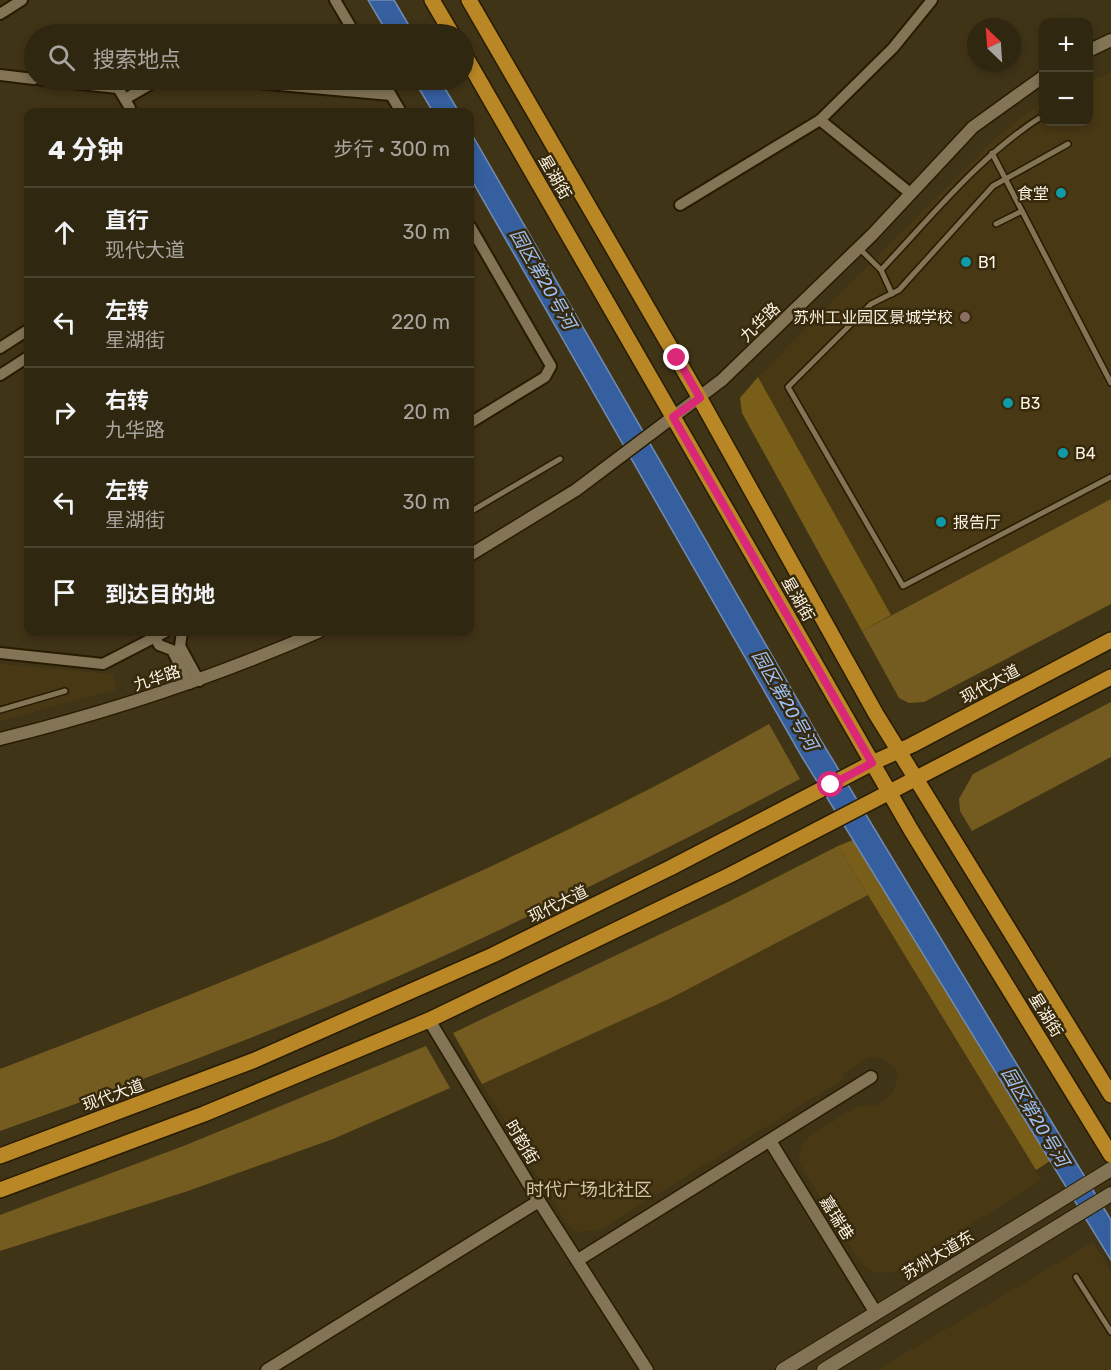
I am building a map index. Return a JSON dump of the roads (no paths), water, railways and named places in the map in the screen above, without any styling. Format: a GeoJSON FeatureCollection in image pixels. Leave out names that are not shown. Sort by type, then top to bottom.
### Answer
{"type":"FeatureCollection","features":[{"type":"Feature","properties":{"kind":"main road"},"geometry":{"type":"LineString","coordinates":[[432,0],[446,24]]}},
{"type":"Feature","properties":{"kind":"main road","name":"星湖街"},"geometry":{"type":"LineString","coordinates":[[469,0],[700,398],[899,751],[1111,1095]]}},
{"type":"Feature","properties":{"kind":"main road","name":"星湖街"},"geometry":{"type":"LineString","coordinates":[[474,71],[888,791],[1111,1155]]}},
{"type":"Feature","properties":{"kind":"main road","name":"现代大道"},"geometry":{"type":"LineString","coordinates":[[0,1156],[200,1082],[418,990],[616,896],[1111,640]]}},
{"type":"Feature","properties":{"kind":"main road"},"geometry":{"type":"LineString","coordinates":[[0,1190],[204,1114],[429,1020],[730,875],[835,818],[916,779],[1111,677]]}},
{"type":"Feature","properties":{"kind":"main road","name":"苏州大道东"},"geometry":{"type":"LineString","coordinates":[[783,1370],[1111,1169]]}},
{"type":"Feature","properties":{"kind":"main road"},"geometry":{"type":"LineString","coordinates":[[824,1370],[1109,1195]]}},
{"type":"Feature","properties":{"kind":"street"},"geometry":{"type":"LineString","coordinates":[[0,14],[22,0]]}},
{"type":"Feature","properties":{"kind":"street"},"geometry":{"type":"LineString","coordinates":[[335,0],[349,24]]}},
{"type":"Feature","properties":{"kind":"street"},"geometry":{"type":"LineString","coordinates":[[680,205],[820,120],[893,48],[932,0]]}},
{"type":"Feature","properties":{"kind":"street"},"geometry":{"type":"LineString","coordinates":[[1093,49],[1111,40]]}},
{"type":"Feature","properties":{"kind":"street"},"geometry":{"type":"LineString","coordinates":[[0,75],[24,78]]}},
{"type":"Feature","properties":{"kind":"street","name":"九华路"},"geometry":{"type":"LineString","coordinates":[[474,553],[576,490],[648,438],[729,374],[859,248],[974,127],[1039,80]]}},
{"type":"Feature","properties":{"kind":"street"},"geometry":{"type":"LineString","coordinates":[[119,90],[130,108]]}},
{"type":"Feature","properties":{"kind":"street"},"geometry":{"type":"LineString","coordinates":[[125,99],[141,90]]}},
{"type":"Feature","properties":{"kind":"street"},"geometry":{"type":"LineString","coordinates":[[342,90],[391,95]]}},
{"type":"Feature","properties":{"kind":"street"},"geometry":{"type":"LineString","coordinates":[[388,90],[399,108]]}},
{"type":"Feature","properties":{"kind":"street"},"geometry":{"type":"LineString","coordinates":[[820,120],[910,194]]}},
{"type":"Feature","properties":{"kind":"street"},"geometry":{"type":"LineString","coordinates":[[474,233],[551,366],[545,377],[474,421]]}},
{"type":"Feature","properties":{"kind":"street"},"geometry":{"type":"LineString","coordinates":[[0,348],[24,333]]}},
{"type":"Feature","properties":{"kind":"street"},"geometry":{"type":"LineString","coordinates":[[0,375],[24,360]]}},
{"type":"Feature","properties":{"kind":"street"},"geometry":{"type":"LineString","coordinates":[[0,652],[103,664],[156,636]]}},
{"type":"Feature","properties":{"kind":"street"},"geometry":{"type":"LineString","coordinates":[[160,636],[159,645],[172,650],[194,683]]}},
{"type":"Feature","properties":{"kind":"street"},"geometry":{"type":"LineString","coordinates":[[181,636],[180,646],[194,683]]}},
{"type":"Feature","properties":{"kind":"street","name":"九华路"},"geometry":{"type":"LineString","coordinates":[[0,739],[105,712],[194,683],[308,636]]}},
{"type":"Feature","properties":{"kind":"street","name":"时韵街"},"geometry":{"type":"LineString","coordinates":[[429,1020],[539,1201],[647,1370]]}},
{"type":"Feature","properties":{"kind":"street"},"geometry":{"type":"LineString","coordinates":[[578,1260],[872,1077]]}},
{"type":"Feature","properties":{"kind":"street","name":"嘉瑞巷"},"geometry":{"type":"LineString","coordinates":[[770,1141],[876,1313]]}},
{"type":"Feature","properties":{"kind":"street"},"geometry":{"type":"LineString","coordinates":[[267,1370],[539,1201]]}},
{"type":"Feature","properties":{"kind":"lane"},"geometry":{"type":"LineString","coordinates":[[881,270],[992,153],[1013,134],[1039,119]]}},
{"type":"Feature","properties":{"kind":"lane"},"geometry":{"type":"LineString","coordinates":[[1068,144],[1005,177],[993,186],[899,290],[872,304],[788,387],[903,586],[1111,477]]}},
{"type":"Feature","properties":{"kind":"lane"},"geometry":{"type":"LineString","coordinates":[[992,153],[1111,383]]}},
{"type":"Feature","properties":{"kind":"lane"},"geometry":{"type":"LineString","coordinates":[[996,224],[1022,211]]}},
{"type":"Feature","properties":{"kind":"lane"},"geometry":{"type":"LineString","coordinates":[[859,248],[881,270],[892,294]]}},
{"type":"Feature","properties":{"kind":"lane"},"geometry":{"type":"LineString","coordinates":[[474,510],[560,459]]}},
{"type":"Feature","properties":{"kind":"lane"},"geometry":{"type":"LineString","coordinates":[[0,710],[65,691]]}},
{"type":"Feature","properties":{"kind":"lane"},"geometry":{"type":"LineString","coordinates":[[1076,1277],[1111,1332]]}},
{"type":"Feature","properties":{"kind":"water"},"geometry":{"type":"Polygon","coordinates":[[[368,0],[394,0],[408,24],[382,24],[368,0]]]}},
{"type":"Feature","properties":{"kind":"water"},"geometry":{"type":"Polygon","coordinates":[[[420,90],[446,90],[457,108],[431,108],[420,90]]]}},
{"type":"Feature","properties":{"kind":"water","name":"园区第20号河"},"geometry":{"type":"Polygon","coordinates":[[[474,138],[819,737],[1111,1220],[1111,1260],[802,757],[474,184],[474,138]]]}},
{"type":"Feature","properties":{"kind":"place","name":"食堂"},"geometry":{"type":"Point","coordinates":[1061,193]}},
{"type":"Feature","properties":{"kind":"place","name":"B1"},"geometry":{"type":"Point","coordinates":[966,262]}},
{"type":"Feature","properties":{"kind":"place","name":"苏州工业园区景城学校"},"geometry":{"type":"Point","coordinates":[965,317]}},
{"type":"Feature","properties":{"kind":"place","name":"B3"},"geometry":{"type":"Point","coordinates":[1008,403]}},
{"type":"Feature","properties":{"kind":"place","name":"B4"},"geometry":{"type":"Point","coordinates":[1063,453]}},
{"type":"Feature","properties":{"kind":"place","name":"报告厅"},"geometry":{"type":"Point","coordinates":[941,522]}},
{"type":"Feature","properties":{"kind":"district","name":"时代广场北社区"},"geometry":{"type":"Point","coordinates":[589,1190]}}]}
